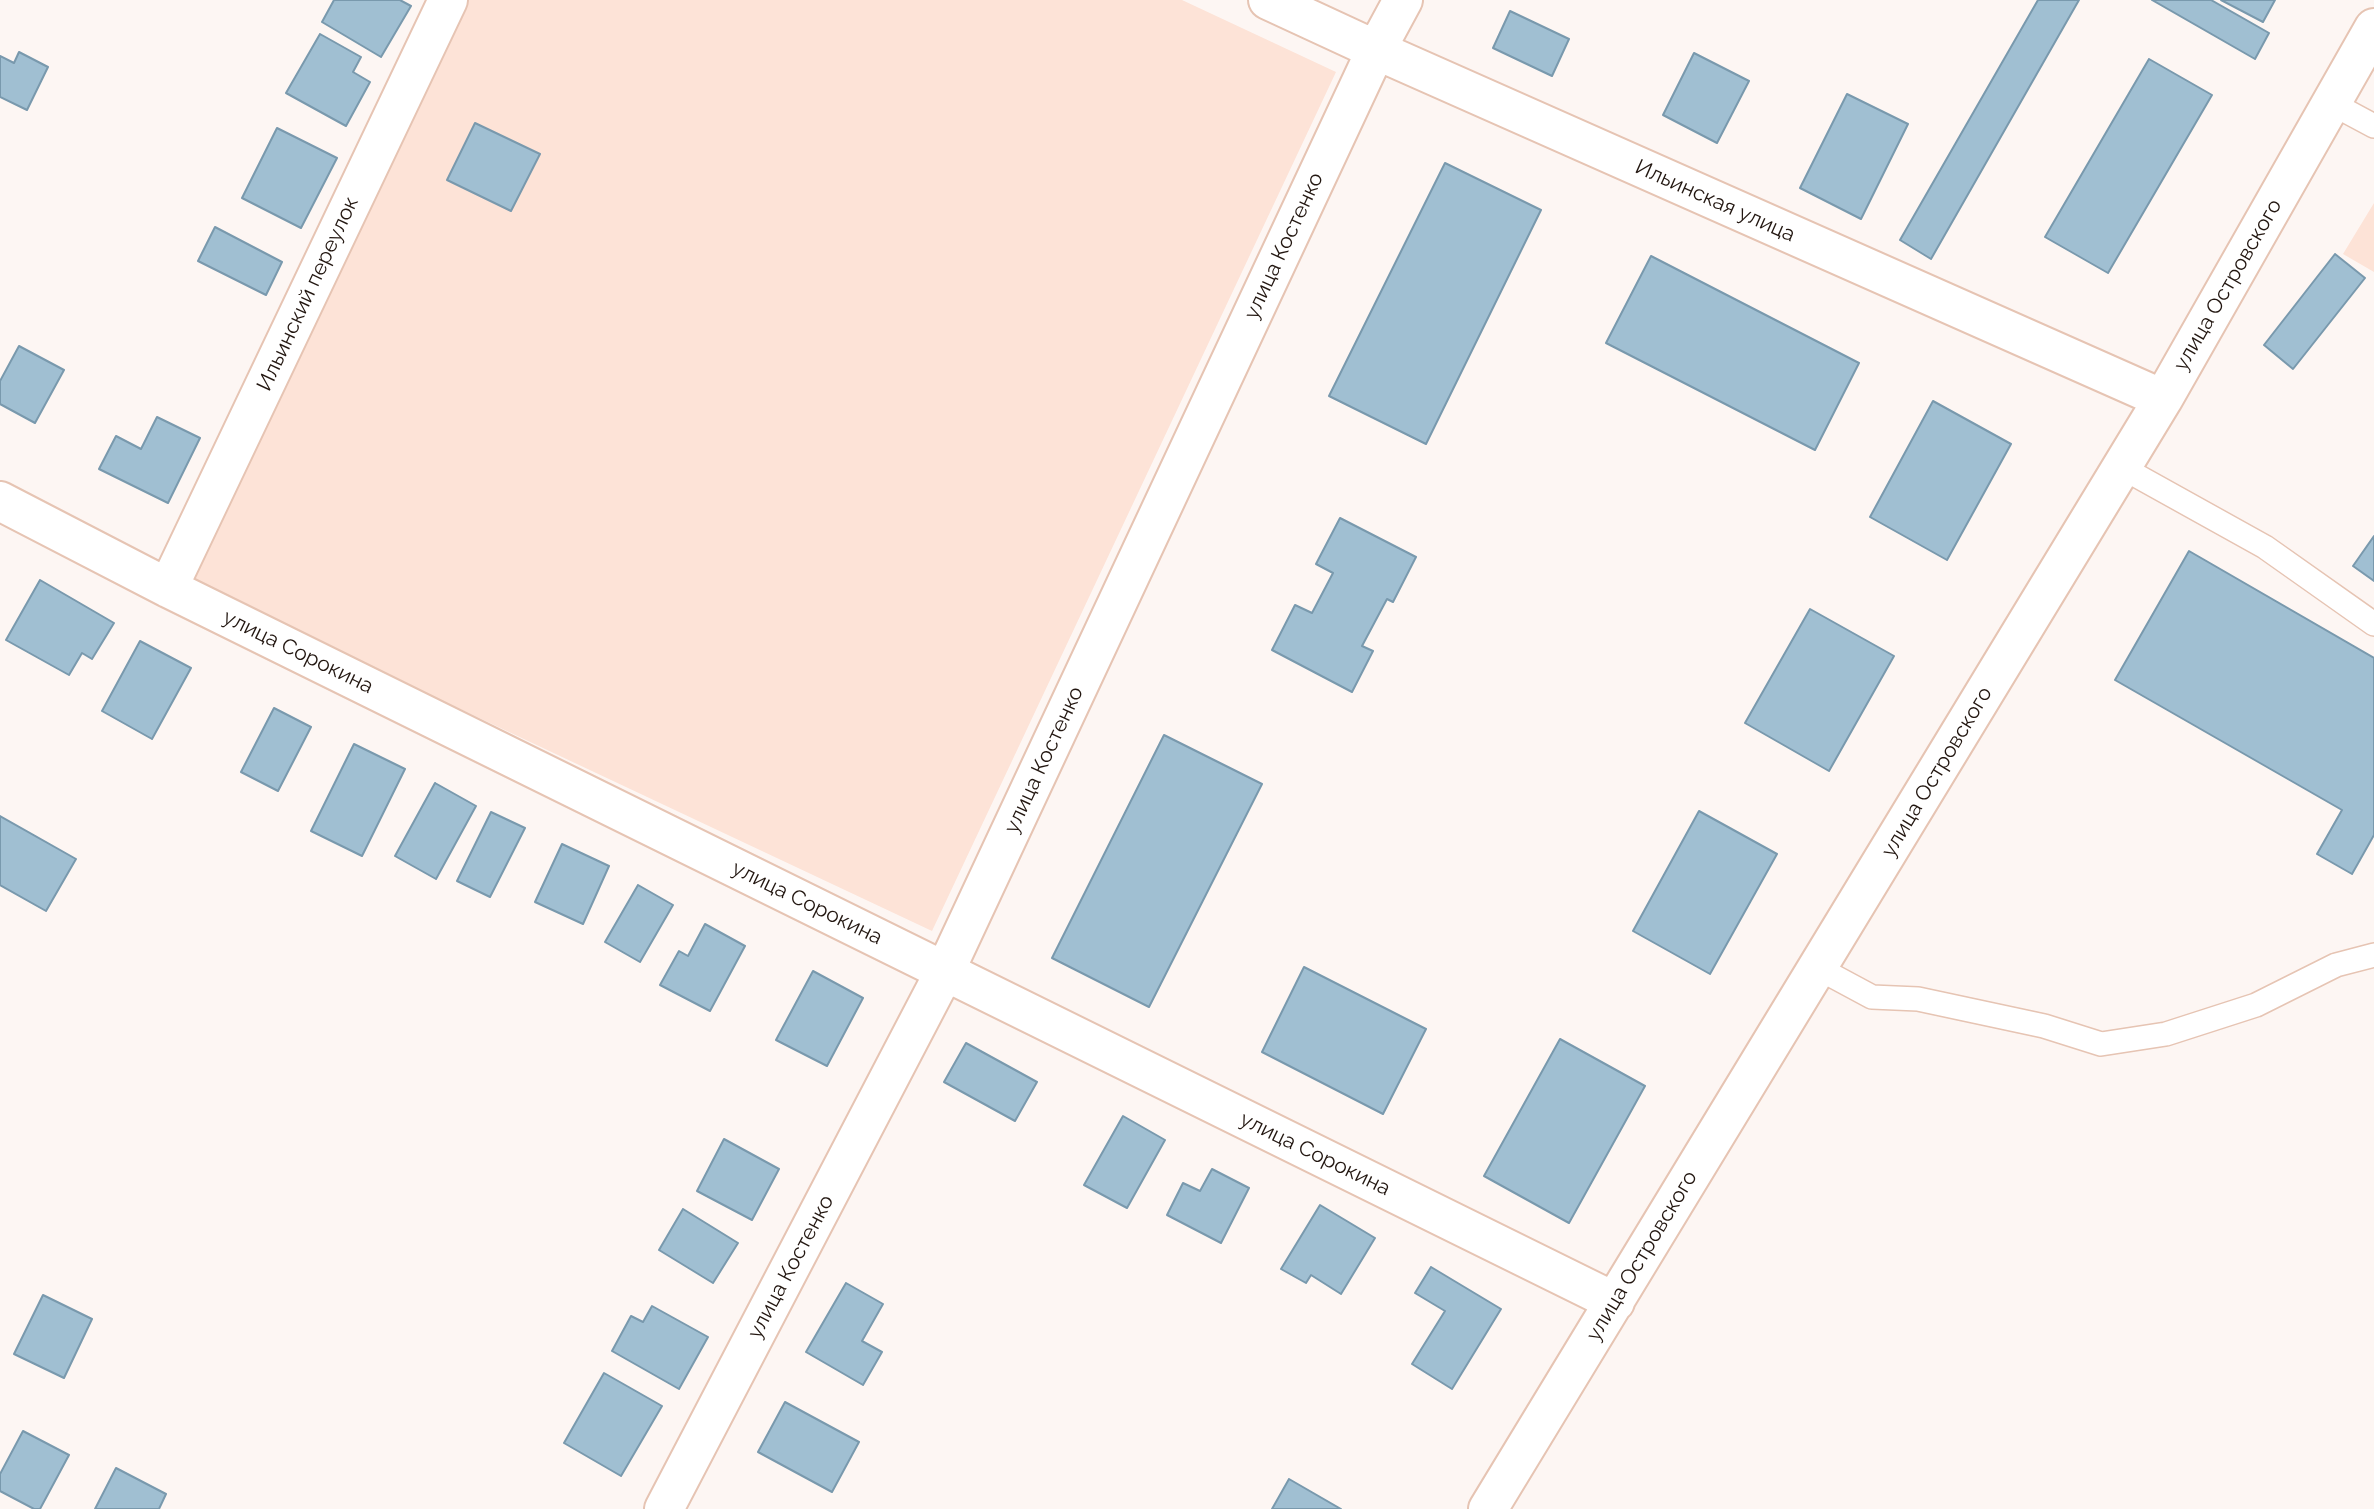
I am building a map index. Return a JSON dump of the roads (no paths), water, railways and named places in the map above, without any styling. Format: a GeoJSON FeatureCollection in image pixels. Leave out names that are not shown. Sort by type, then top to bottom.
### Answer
{"type":"FeatureCollection","features":[{"type":"Feature","properties":{"kind":"street","name":"Ильинский переулок"},"geometry":{"type":"LineString","coordinates":[[168,588],[448,0]]}},
{"type":"Feature","properties":{"kind":"street","name":"Ильинская улица"},"geometry":{"type":"LineString","coordinates":[[1268,0],[2163,399]]}},
{"type":"Feature","properties":{"kind":"street","name":"улица Костенко"},"geometry":{"type":"LineString","coordinates":[[664,1509],[945,971],[1376,50],[1403,0]]}},
{"type":"Feature","properties":{"kind":"street","name":"улица Островского"},"geometry":{"type":"LineString","coordinates":[[1488,1509],[2163,399],[2374,28]]}},
{"type":"Feature","properties":{"kind":"street","name":"улица Сорокина"},"geometry":{"type":"LineString","coordinates":[[0,501],[168,588],[1615,1302]]}},
{"type":"Feature","properties":{"kind":"lane"},"geometry":{"type":"LineString","coordinates":[[2331,103],[2374,126]]}},
{"type":"Feature","properties":{"kind":"lane"},"geometry":{"type":"LineString","coordinates":[[2122,467],[2265,547],[2374,624]]}},
{"type":"Feature","properties":{"kind":"lane"},"geometry":{"type":"LineString","coordinates":[[1818,968],[1872,997],[1918,999],[2044,1026],[2101,1044],[2166,1034],[2256,1006],[2336,965],[2374,955]]}}]}
